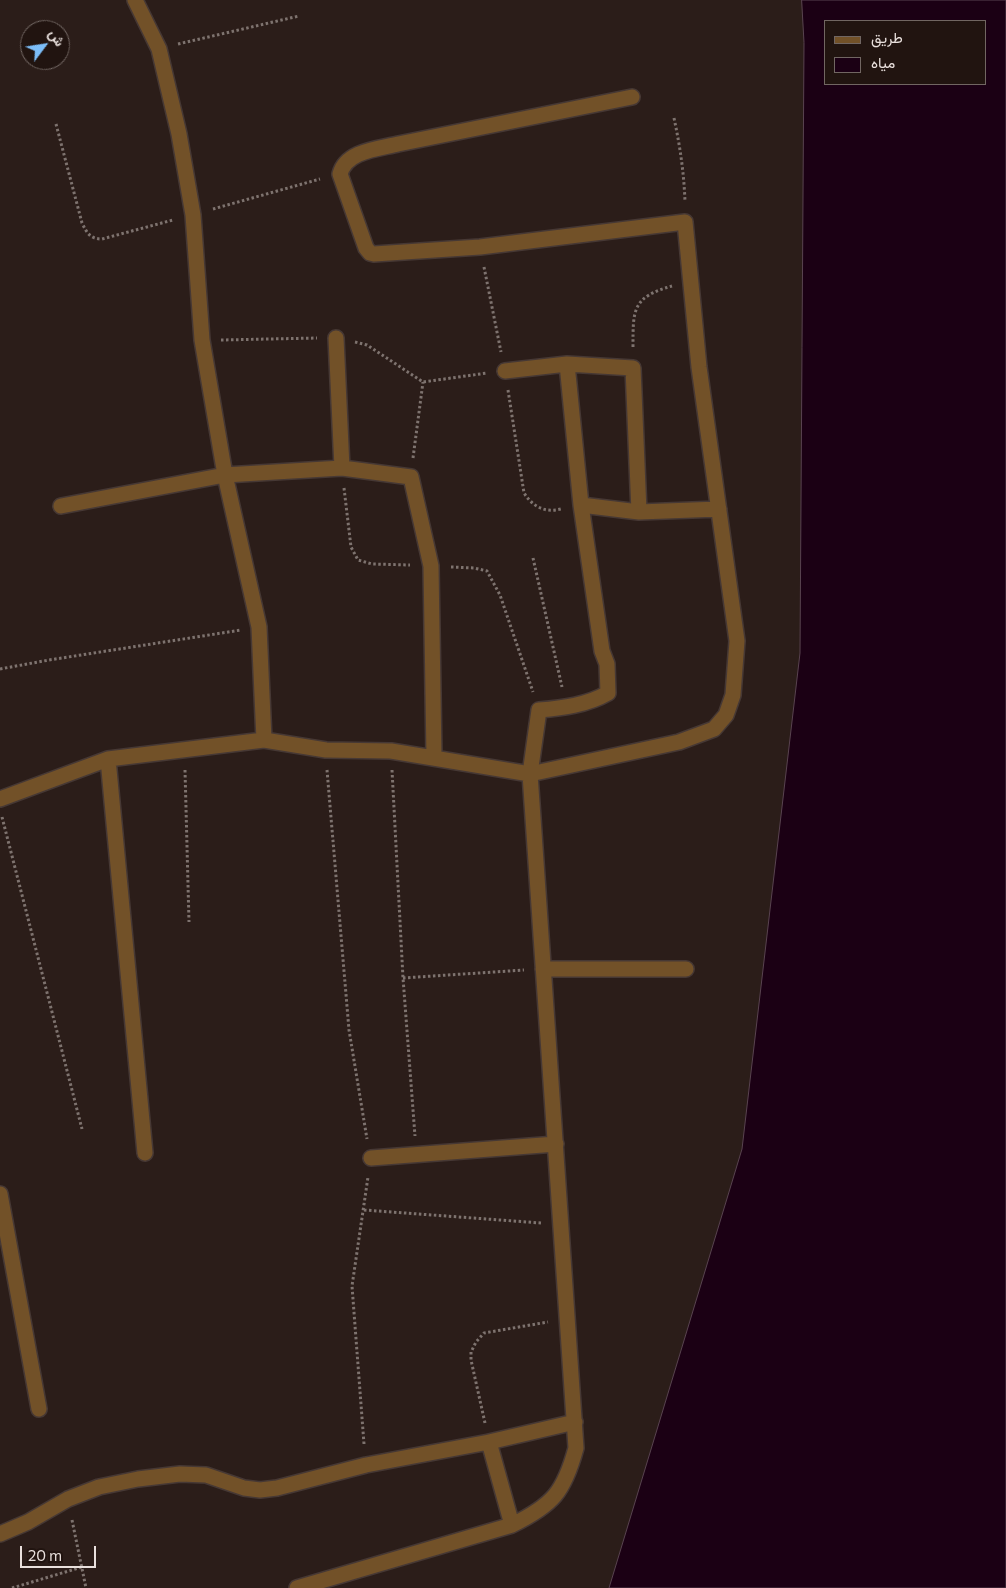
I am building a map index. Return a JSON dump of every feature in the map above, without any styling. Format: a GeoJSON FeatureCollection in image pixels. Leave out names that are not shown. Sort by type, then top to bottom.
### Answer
{"type":"FeatureCollection","features":[{"type":"Feature","properties":{"kind":"street"},"geometry":{"type":"LineString","coordinates":[[135,0],[159,49],[179,134],[193,215],[202,340],[225,475],[258,627],[264,740]]}},
{"type":"Feature","properties":{"kind":"street"},"geometry":{"type":"LineString","coordinates":[[0,799],[108,759],[264,740],[326,750],[391,751],[530,774],[679,742],[714,729],[726,715],[733,695],[737,641],[699,367],[685,222],[480,247],[370,253],[366,248],[340,174],[342,165],[350,158],[371,151],[632,97]]}},
{"type":"Feature","properties":{"kind":"street"},"geometry":{"type":"LineString","coordinates":[[336,338],[342,468]]}},
{"type":"Feature","properties":{"kind":"street"},"geometry":{"type":"LineString","coordinates":[[297,1588],[512,1525],[536,1514],[555,1496],[569,1474],[576,1448],[530,774],[540,710],[566,707],[597,700],[608,694],[606,664],[602,651],[581,506],[567,364]]}},
{"type":"Feature","properties":{"kind":"street"},"geometry":{"type":"LineString","coordinates":[[505,371],[567,364],[633,368],[639,512]]}},
{"type":"Feature","properties":{"kind":"street"},"geometry":{"type":"LineString","coordinates":[[61,506],[225,475],[342,468],[411,477],[431,566],[434,757]]}},
{"type":"Feature","properties":{"kind":"street"},"geometry":{"type":"LineString","coordinates":[[581,506],[639,512],[719,509]]}},
{"type":"Feature","properties":{"kind":"street"},"geometry":{"type":"LineString","coordinates":[[108,759],[145,1153]]}},
{"type":"Feature","properties":{"kind":"street"},"geometry":{"type":"LineString","coordinates":[[543,969],[686,969]]}},
{"type":"Feature","properties":{"kind":"street"},"geometry":{"type":"LineString","coordinates":[[371,1158],[556,1144]]}},
{"type":"Feature","properties":{"kind":"street"},"geometry":{"type":"LineString","coordinates":[[0,1194],[39,1409]]}},
{"type":"Feature","properties":{"kind":"street"},"geometry":{"type":"LineString","coordinates":[[0,1534],[28,1522],[68,1499],[99,1487],[138,1479],[180,1474],[206,1476],[244,1488],[260,1490],[277,1488],[366,1465],[489,1442],[575,1422]]}},
{"type":"Feature","properties":{"kind":"street"},"geometry":{"type":"LineString","coordinates":[[489,1442],[512,1525]]}},
{"type":"Feature","properties":{"kind":"path"},"geometry":{"type":"LineString","coordinates":[[159,49],[299,16]]}},
{"type":"Feature","properties":{"kind":"path"},"geometry":{"type":"LineString","coordinates":[[674,118],[684,180],[685,222]]}},
{"type":"Feature","properties":{"kind":"path"},"geometry":{"type":"LineString","coordinates":[[56,124],[82,223],[86,232],[93,239],[102,239],[340,174]]}},
{"type":"Feature","properties":{"kind":"path"},"geometry":{"type":"LineString","coordinates":[[480,247],[505,371],[524,493],[529,501],[541,509],[556,510],[581,506]]}},
{"type":"Feature","properties":{"kind":"path"},"geometry":{"type":"LineString","coordinates":[[633,368],[633,320],[639,302],[654,291],[690,280]]}},
{"type":"Feature","properties":{"kind":"path"},"geometry":{"type":"LineString","coordinates":[[202,340],[336,338],[367,344],[423,382],[505,371]]}},
{"type":"Feature","properties":{"kind":"path"},"geometry":{"type":"LineString","coordinates":[[411,477],[423,382]]}},
{"type":"Feature","properties":{"kind":"path"},"geometry":{"type":"LineString","coordinates":[[342,468],[351,547],[358,560],[372,564],[474,568],[487,571],[500,595],[540,710]]}},
{"type":"Feature","properties":{"kind":"path"},"geometry":{"type":"LineString","coordinates":[[534,558],[566,707]]}},
{"type":"Feature","properties":{"kind":"path"},"geometry":{"type":"LineString","coordinates":[[0,669],[258,627]]}},
{"type":"Feature","properties":{"kind":"path"},"geometry":{"type":"LineString","coordinates":[[185,749],[189,922]]}},
{"type":"Feature","properties":{"kind":"path"},"geometry":{"type":"LineString","coordinates":[[326,750],[349,1030],[371,1158],[352,1286],[366,1465]]}},
{"type":"Feature","properties":{"kind":"path"},"geometry":{"type":"LineString","coordinates":[[391,751],[403,978],[416,1154]]}},
{"type":"Feature","properties":{"kind":"path"},"geometry":{"type":"LineString","coordinates":[[0,809],[82,1129]]}},
{"type":"Feature","properties":{"kind":"path"},"geometry":{"type":"LineString","coordinates":[[403,978],[543,969]]}},
{"type":"Feature","properties":{"kind":"path"},"geometry":{"type":"LineString","coordinates":[[364,1210],[562,1224]]}},
{"type":"Feature","properties":{"kind":"path"},"geometry":{"type":"LineString","coordinates":[[489,1442],[471,1360],[476,1342],[484,1333],[568,1319]]}},
{"type":"Feature","properties":{"kind":"path"},"geometry":{"type":"LineString","coordinates":[[68,1499],[86,1588]]}},
{"type":"Feature","properties":{"kind":"path"},"geometry":{"type":"LineString","coordinates":[[12,1588],[82,1567]]}},
{"type":"Feature","properties":{"kind":"water"},"geometry":{"type":"Polygon","coordinates":[[[802,0],[1006,0],[1006,1588],[609,1588],[742,1149],[800,653],[804,43],[802,0]]]}}]}
